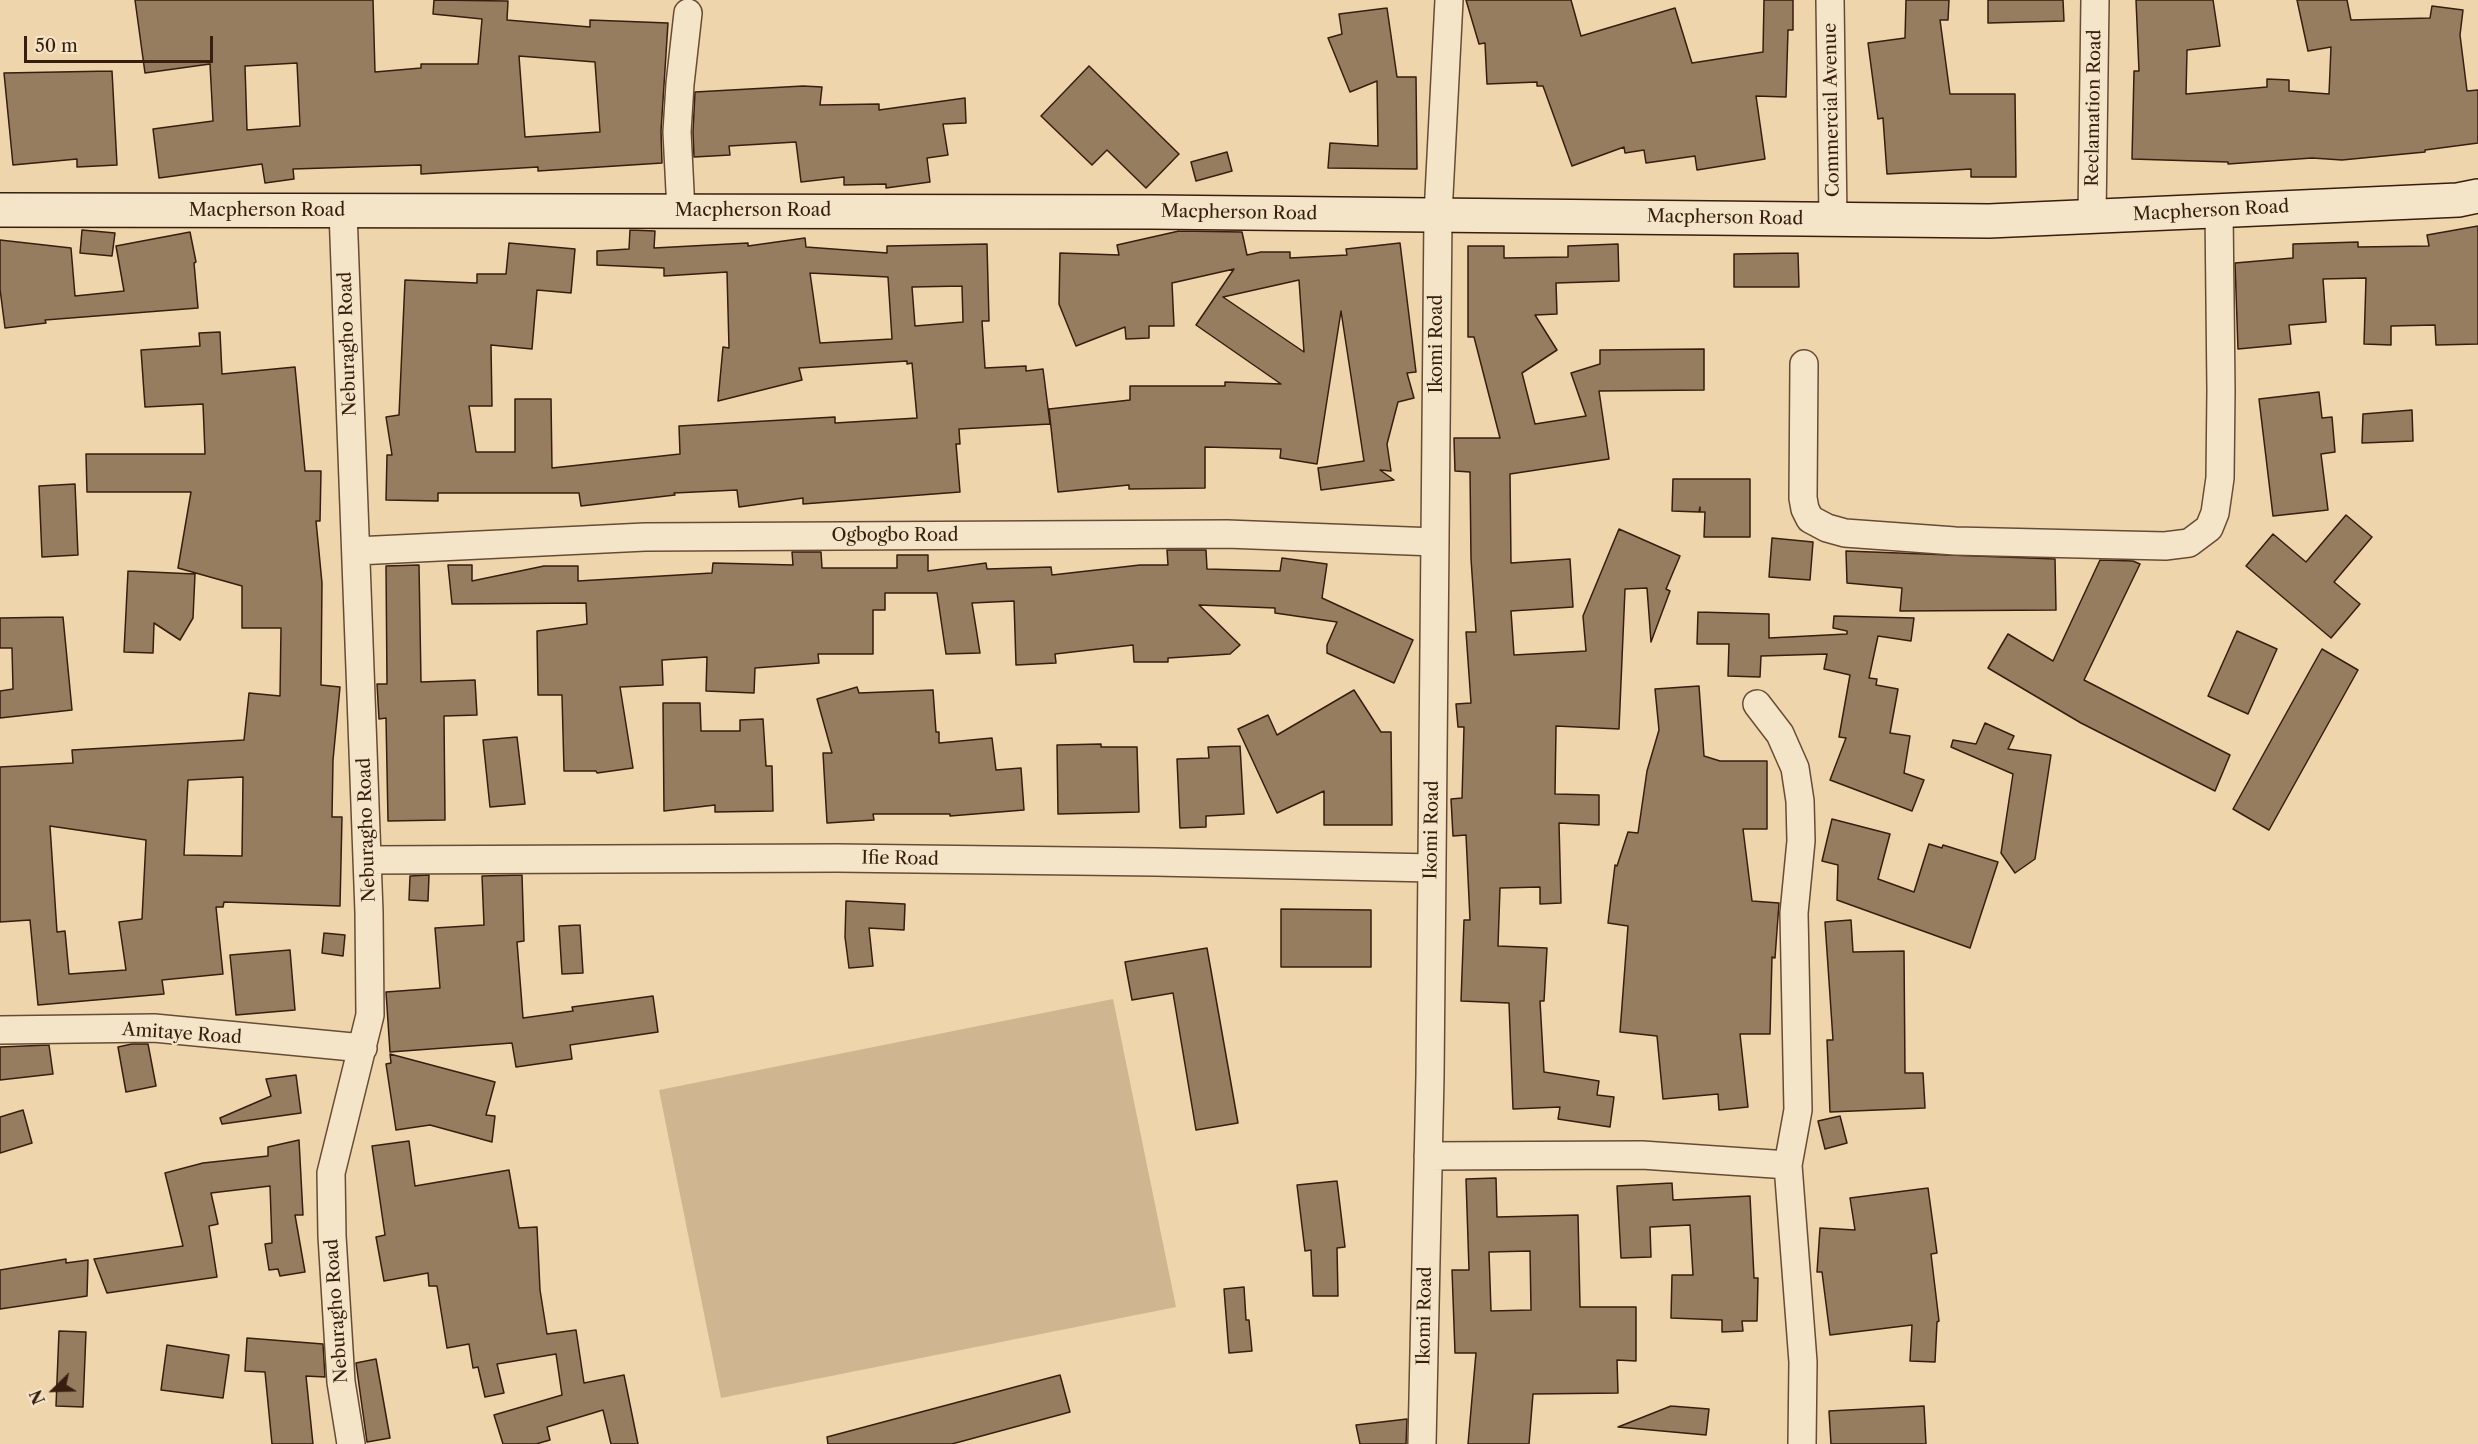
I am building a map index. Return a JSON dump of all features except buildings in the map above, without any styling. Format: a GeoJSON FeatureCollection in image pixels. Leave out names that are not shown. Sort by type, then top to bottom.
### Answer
{"type":"FeatureCollection","features":[{"type":"Feature","properties":{"kind":"street","name":"Ikomi Road"},"geometry":{"type":"LineString","coordinates":[[1422,1444],[1432,868],[1438,215],[1449,0]]}},
{"type":"Feature","properties":{"kind":"street","name":"Commercial Avenue"},"geometry":{"type":"LineString","coordinates":[[1830,0],[1833,219]]}},
{"type":"Feature","properties":{"kind":"street","name":"Reclamation Road"},"geometry":{"type":"LineString","coordinates":[[2092,216],[2095,0]]}},
{"type":"Feature","properties":{"kind":"street"},"geometry":{"type":"LineString","coordinates":[[681,211],[677,132],[688,13]]}},
{"type":"Feature","properties":{"kind":"street","name":"Macpherson Road"},"geometry":{"type":"LineString","coordinates":[[0,210],[1152,212],[1989,221],[2458,200],[2478,196]]}},
{"type":"Feature","properties":{"kind":"street"},"geometry":{"type":"LineString","coordinates":[[1804,364],[1803,498],[1810,519],[1827,528],[1845,533],[1955,541],[2165,546],[2189,543],[2209,528],[2215,513],[2220,478],[2219,210]]}},
{"type":"Feature","properties":{"kind":"street","name":"Neburagho Road"},"geometry":{"type":"LineString","coordinates":[[343,211],[368,860],[370,1015],[332,1173],[332,1236],[341,1382],[351,1444]]}},
{"type":"Feature","properties":{"kind":"street","name":"Ogbogbo Road"},"geometry":{"type":"LineString","coordinates":[[356,551],[645,537],[1227,534],[1435,542]]}},
{"type":"Feature","properties":{"kind":"street"},"geometry":{"type":"LineString","coordinates":[[1757,704],[1784,742],[1795,768],[1800,801],[1801,841],[1794,913],[1798,1110],[1788,1165],[1803,1362],[1802,1444]]}},
{"type":"Feature","properties":{"kind":"street","name":"Ifie Road"},"geometry":{"type":"LineString","coordinates":[[368,860],[860,858],[1432,868]]}},
{"type":"Feature","properties":{"kind":"street","name":"Amitaye Road"},"geometry":{"type":"LineString","coordinates":[[0,1030],[154,1028],[363,1048]]}},
{"type":"Feature","properties":{"kind":"street"},"geometry":{"type":"LineString","coordinates":[[1428,1156],[1642,1155],[1788,1165]]}},
{"type":"Feature","properties":{"kind":"shaded area"},"geometry":{"type":"Polygon","coordinates":[[[1113,999],[1176,1307],[721,1398],[659,1090],[1113,999]]]}}]}
